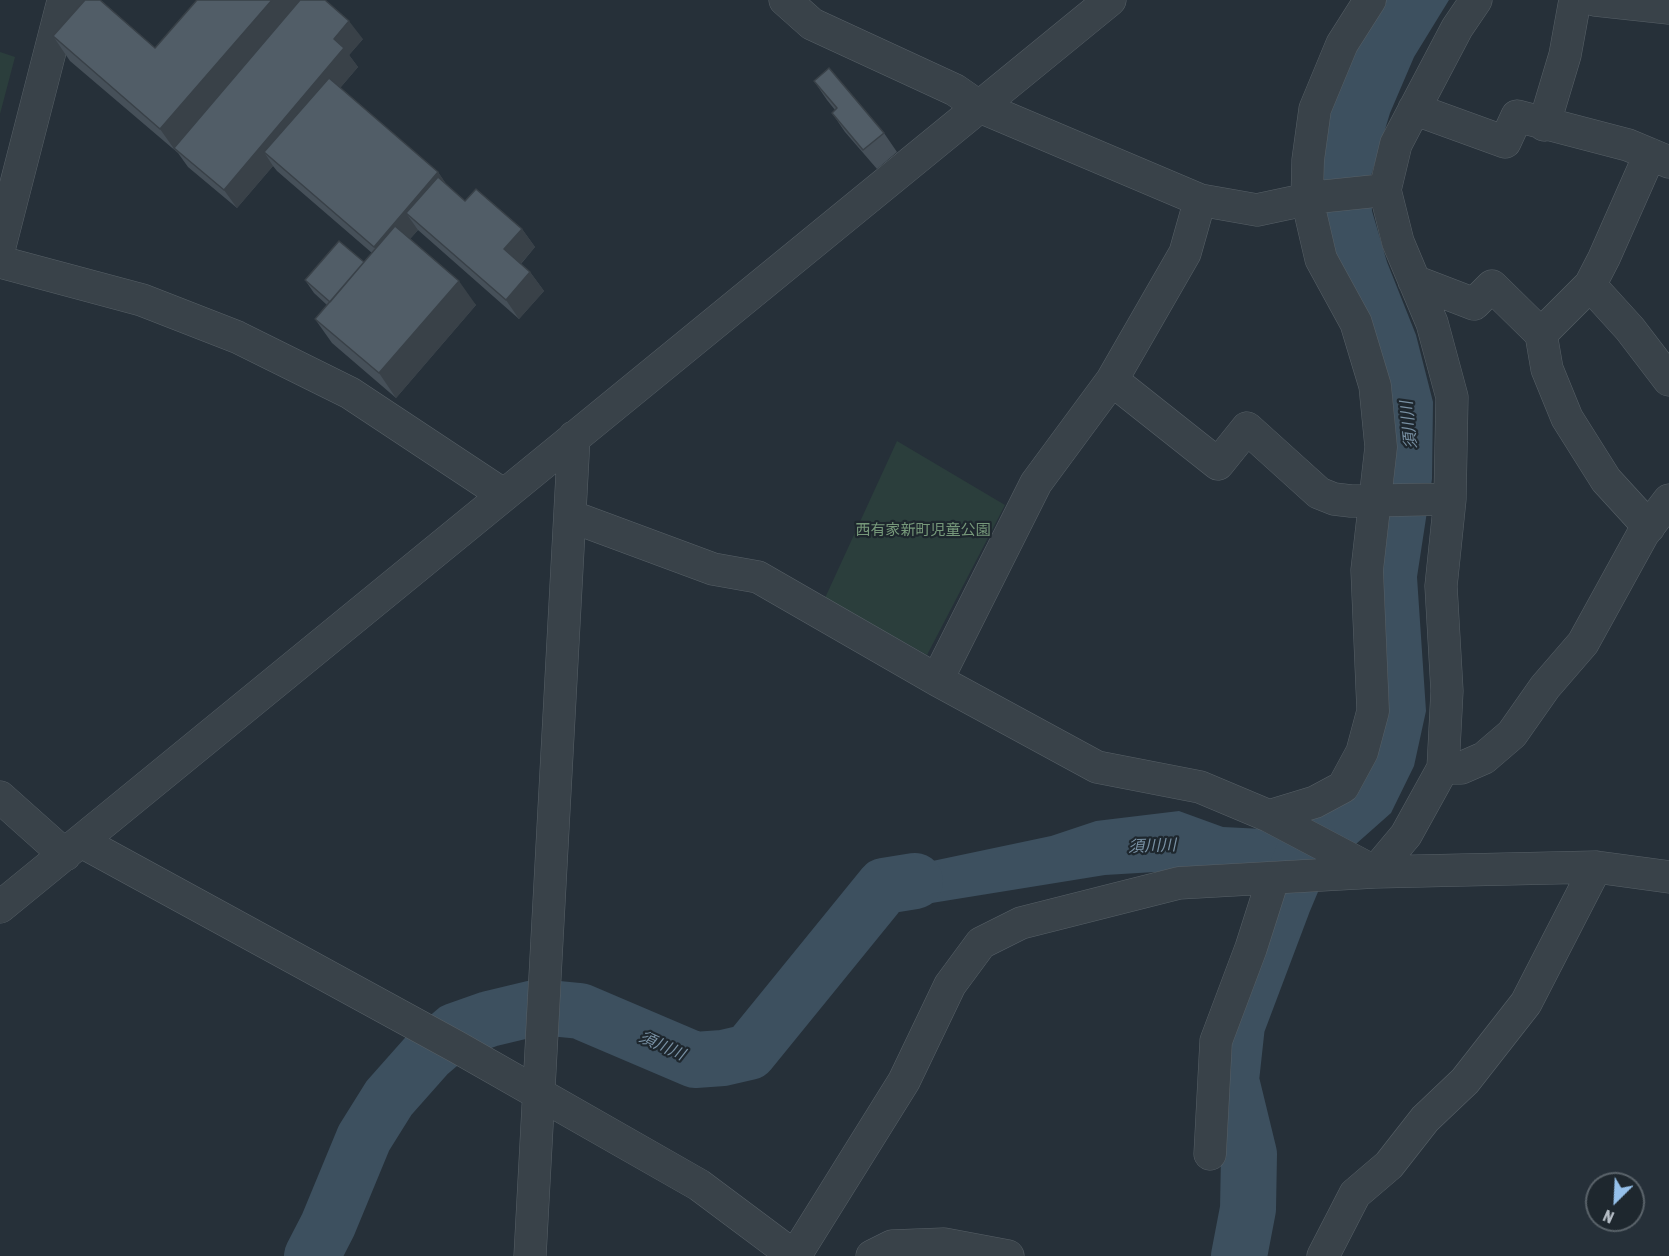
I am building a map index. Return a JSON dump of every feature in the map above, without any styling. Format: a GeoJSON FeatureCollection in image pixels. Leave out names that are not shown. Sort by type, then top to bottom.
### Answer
{"type":"FeatureCollection","features":[{"type":"Feature","properties":{"kind":"street"},"geometry":{"type":"LineString","coordinates":[[0,907],[1110,0]]}},
{"type":"Feature","properties":{"kind":"street"},"geometry":{"type":"LineString","coordinates":[[1274,819],[1315,802],[1343,786],[1362,752],[1373,711],[1367,570],[1380,500],[1381,447],[1375,386],[1356,323],[1321,259],[1308,160],[1315,109],[1342,44],[1370,0]]}},
{"type":"Feature","properties":{"kind":"street"},"geometry":{"type":"LineString","coordinates":[[1363,866],[1407,835],[1443,768],[1448,691],[1441,586],[1452,397],[1432,323],[1398,242],[1382,190],[1396,144],[1457,28],[1476,0]]}},
{"type":"Feature","properties":{"kind":"street"},"geometry":{"type":"LineString","coordinates":[[1544,125],[1564,55],[1575,0]]}},
{"type":"Feature","properties":{"kind":"street"},"geometry":{"type":"LineString","coordinates":[[1595,0],[1669,8]]}},
{"type":"Feature","properties":{"kind":"street"},"geometry":{"type":"LineString","coordinates":[[0,246],[65,2]]}},
{"type":"Feature","properties":{"kind":"street"},"geometry":{"type":"LineString","coordinates":[[792,2],[812,24],[955,90],[978,106],[1200,200],[1257,210],[1312,198],[1382,190]]}},
{"type":"Feature","properties":{"kind":"street"},"geometry":{"type":"LineString","coordinates":[[1414,109],[1505,142],[1517,116],[1544,125],[1628,145],[1660,158],[1590,285],[1541,334]]}},
{"type":"Feature","properties":{"kind":"street"},"geometry":{"type":"LineString","coordinates":[[937,680],[1036,483],[1112,380],[1185,253],[1200,200]]}},
{"type":"Feature","properties":{"kind":"street"},"geometry":{"type":"LineString","coordinates":[[0,262],[142,300],[237,337],[350,393],[504,495]]}},
{"type":"Feature","properties":{"kind":"street"},"geometry":{"type":"LineString","coordinates":[[1414,281],[1474,304],[1492,286],[1541,334],[1547,369],[1567,418],[1606,480],[1649,527]]}},
{"type":"Feature","properties":{"kind":"street"},"geometry":{"type":"LineString","coordinates":[[1590,285],[1630,329],[1669,380]]}},
{"type":"Feature","properties":{"kind":"street"},"geometry":{"type":"LineString","coordinates":[[1112,380],[1218,464],[1247,428],[1318,493],[1334,499],[1351,501],[1445,499]]}},
{"type":"Feature","properties":{"kind":"street"},"geometry":{"type":"LineString","coordinates":[[530,1256],[574,437]]}},
{"type":"Feature","properties":{"kind":"street"},"geometry":{"type":"LineString","coordinates":[[1443,768],[1461,768],[1484,758],[1512,734],[1545,687],[1583,643],[1649,527],[1669,500]]}},
{"type":"Feature","properties":{"kind":"street"},"geometry":{"type":"LineString","coordinates":[[570,516],[713,569],[758,578],[937,680],[1097,767],[1200,787],[1274,819],[1363,866]]}},
{"type":"Feature","properties":{"kind":"street"},"geometry":{"type":"LineString","coordinates":[[0,797],[74,848],[446,1041],[699,1185],[794,1256],[904,1081],[951,985],[981,943],[1021,923],[1179,883],[1289,878],[1363,866],[1596,867],[1669,877]]}},
{"type":"Feature","properties":{"kind":"street"},"geometry":{"type":"LineString","coordinates":[[1323,1256],[1356,1194],[1389,1165],[1425,1119],[1465,1081],[1526,1003],[1596,867]]}},
{"type":"Feature","properties":{"kind":"street"},"geometry":{"type":"LineString","coordinates":[[1210,1154],[1216,1041],[1251,948],[1289,878]]}},
{"type":"Feature","properties":{"kind":"street"},"geometry":{"type":"LineString","coordinates":[[872,1256],[892,1246],[944,1244],[1008,1256]]}},
{"type":"Feature","properties":{"kind":"green space"},"geometry":{"type":"Polygon","coordinates":[[[0,52],[15,57],[0,114],[0,52]]]}},
{"type":"Feature","properties":{"kind":"green space","name":"西有家新町児童公園"},"geometry":{"type":"Polygon","coordinates":[[[897,441],[1005,505],[927,655],[825,598],[897,441]]]}},
{"type":"Feature","properties":{"kind":"water"},"geometry":{"type":"Polygon","coordinates":[[[1384,0],[1449,0],[1414,57],[1390,113],[1371,176],[1372,211],[1387,262],[1416,335],[1433,402],[1432,479],[1417,577],[1426,711],[1414,766],[1391,813],[1356,844],[1322,862],[1105,875],[907,907],[837,925],[885,871],[1051,836],[1096,821],[1179,811],[1223,827],[1263,829],[1350,793],[1374,571],[1390,477],[1323,213],[1318,159],[1325,112],[1353,50],[1384,0]]]}},
{"type":"Feature","properties":{"kind":"building"},"geometry":{"type":"Polygon","coordinates":[[[85,0],[100,0],[155,48],[197,0],[272,0],[160,129],[53,36],[85,0]]]}},
{"type":"Feature","properties":{"kind":"building"},"geometry":{"type":"Polygon","coordinates":[[[300,0],[325,0],[349,21],[334,39],[344,48],[224,190],[174,148],[300,0]]]}},
{"type":"Feature","properties":{"kind":"building"},"geometry":{"type":"Polygon","coordinates":[[[829,68],[884,133],[863,150],[832,113],[837,108],[814,81],[829,68]]]}},
{"type":"Feature","properties":{"kind":"building"},"geometry":{"type":"Polygon","coordinates":[[[329,78],[438,172],[374,247],[264,152],[329,78]]]}},
{"type":"Feature","properties":{"kind":"building"},"geometry":{"type":"Polygon","coordinates":[[[438,177],[465,201],[476,189],[522,229],[504,249],[530,272],[506,300],[406,213],[438,177]]]}},
{"type":"Feature","properties":{"kind":"building"},"geometry":{"type":"Polygon","coordinates":[[[395,226],[459,281],[379,373],[315,319],[395,226]]]}},
{"type":"Feature","properties":{"kind":"building"},"geometry":{"type":"Polygon","coordinates":[[[339,241],[364,262],[330,302],[305,280],[339,241]]]}},
{"type":"Feature","properties":{"kind":"waterway"},"geometry":{"type":"LineString","coordinates":[[1239,1256],[1248,1209],[1249,1154],[1231,1080],[1237,1025],[1309,841]]}},
{"type":"Feature","properties":{"kind":"waterway","name":"須川川"},"geometry":{"type":"LineString","coordinates":[[312,1256],[328,1225],[364,1138],[389,1098],[428,1054],[455,1031],[489,1019],[539,1007],[580,1011],[695,1060],[723,1058],[749,1052],[884,886],[915,881]]}}]}
